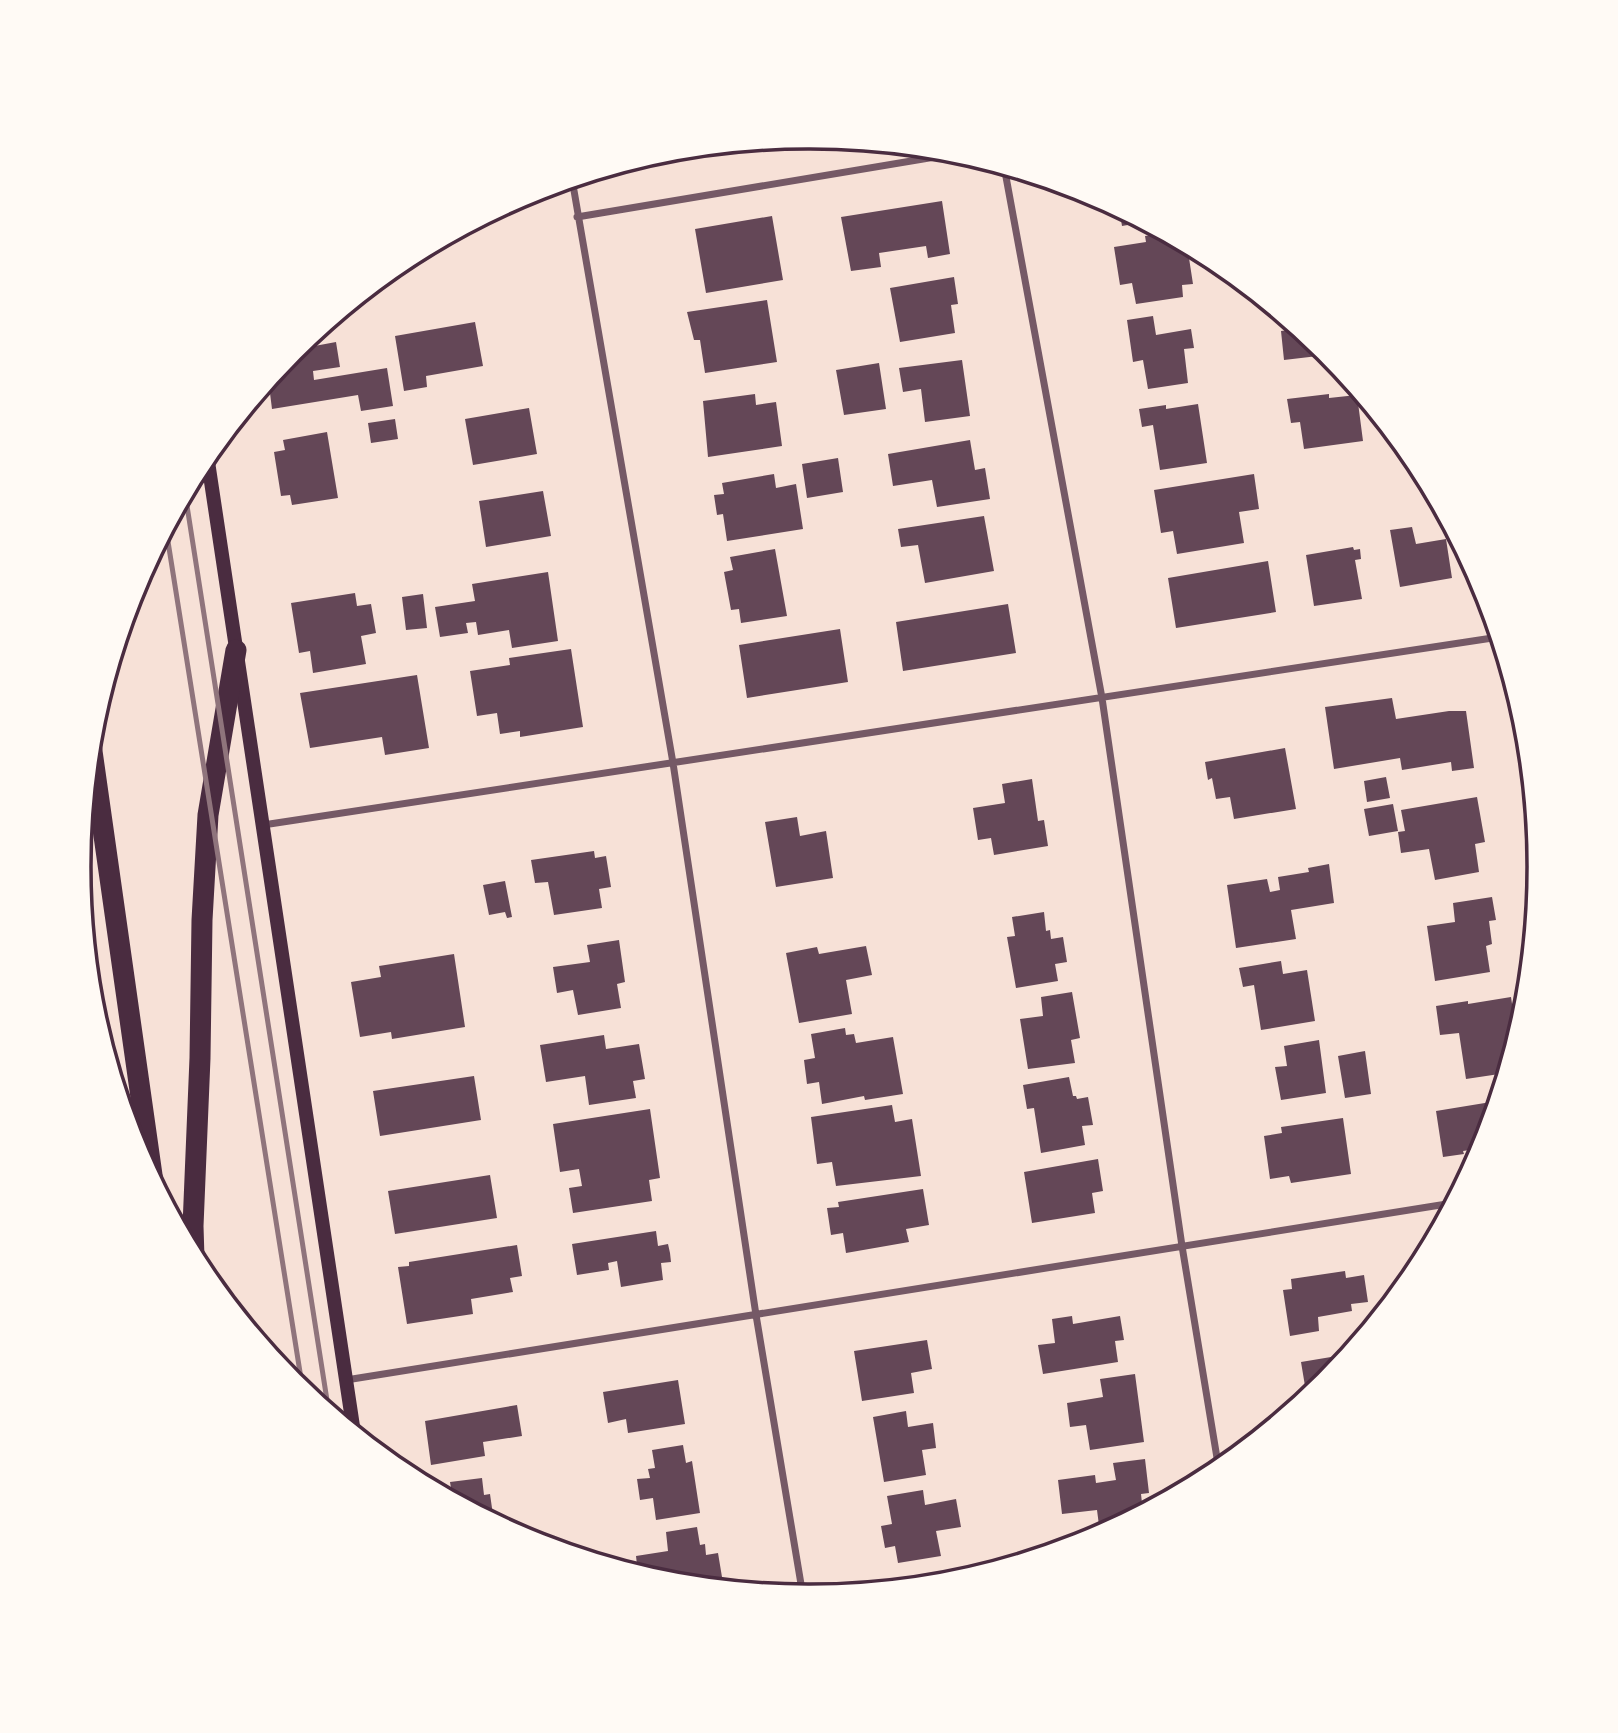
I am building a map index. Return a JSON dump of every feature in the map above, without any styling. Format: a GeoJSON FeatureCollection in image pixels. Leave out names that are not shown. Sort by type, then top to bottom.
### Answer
{"type":"FeatureCollection","features":[{"type":"Feature","properties":{"kind":"highway"},"geometry":{"type":"LineString","coordinates":[[193,1236],[202,920],[208,815],[236,650]]}},
{"type":"Feature","properties":{"kind":"highway"},"geometry":{"type":"LineString","coordinates":[[96,781],[148,1145]]}},
{"type":"Feature","properties":{"kind":"main road"},"geometry":{"type":"LineString","coordinates":[[210,472],[352,1419]]}},
{"type":"Feature","properties":{"kind":"street"},"geometry":{"type":"LineString","coordinates":[[577,217],[926,159]]}},
{"type":"Feature","properties":{"kind":"street"},"geometry":{"type":"LineString","coordinates":[[1006,176],[1102,698],[1182,1246],[1217,1457]]}},
{"type":"Feature","properties":{"kind":"street"},"geometry":{"type":"LineString","coordinates":[[573,189],[673,763],[756,1315],[801,1584]]}},
{"type":"Feature","properties":{"kind":"street"},"geometry":{"type":"LineString","coordinates":[[263,825],[1490,638]]}},
{"type":"Feature","properties":{"kind":"street"},"geometry":{"type":"LineString","coordinates":[[346,1380],[1442,1205]]}},
{"type":"Feature","properties":{"kind":"building"},"geometry":{"type":"Polygon","coordinates":[[[942,201],[950,254],[928,258],[926,246],[879,253],[881,267],[851,271],[841,217],[942,201]]]}},
{"type":"Feature","properties":{"kind":"building"},"geometry":{"type":"Polygon","coordinates":[[[772,216],[783,280],[706,293],[695,229],[772,216]]]}},
{"type":"Feature","properties":{"kind":"building"},"geometry":{"type":"Polygon","coordinates":[[[1150,235],[1189,258],[1193,284],[1182,285],[1183,297],[1136,304],[1132,283],[1120,285],[1114,247],[1146,242],[1145,236],[1150,235]]]}},
{"type":"Feature","properties":{"kind":"building"},"geometry":{"type":"Polygon","coordinates":[[[954,277],[958,304],[951,305],[955,333],[900,342],[890,288],[954,277]]]}},
{"type":"Feature","properties":{"kind":"building"},"geometry":{"type":"Polygon","coordinates":[[[767,300],[777,362],[705,373],[700,340],[694,340],[687,312],[767,300]]]}},
{"type":"Feature","properties":{"kind":"building"},"geometry":{"type":"Polygon","coordinates":[[[1153,316],[1156,335],[1191,329],[1194,348],[1184,349],[1188,383],[1148,389],[1143,360],[1133,362],[1127,320],[1153,316]]]}},
{"type":"Feature","properties":{"kind":"building"},"geometry":{"type":"Polygon","coordinates":[[[475,322],[483,366],[426,376],[427,387],[404,391],[395,336],[475,322]]]}},
{"type":"Feature","properties":{"kind":"building"},"geometry":{"type":"Polygon","coordinates":[[[1286,330],[1314,356],[1284,360],[1281,331],[1286,330]]]}},
{"type":"Feature","properties":{"kind":"building"},"geometry":{"type":"Polygon","coordinates":[[[336,342],[340,367],[313,371],[314,380],[387,368],[393,406],[361,411],[358,395],[272,409],[270,392],[315,346],[336,342]]]}},
{"type":"Feature","properties":{"kind":"building"},"geometry":{"type":"Polygon","coordinates":[[[962,360],[970,416],[925,422],[921,389],[903,392],[899,368],[962,360]]]}},
{"type":"Feature","properties":{"kind":"building"},"geometry":{"type":"Polygon","coordinates":[[[879,363],[886,409],[844,415],[836,370],[879,363]]]}},
{"type":"Feature","properties":{"kind":"building"},"geometry":{"type":"Polygon","coordinates":[[[755,394],[756,405],[776,402],[782,446],[708,457],[703,401],[755,394]]]}},
{"type":"Feature","properties":{"kind":"building"},"geometry":{"type":"Polygon","coordinates":[[[1329,394],[1329,398],[1351,396],[1358,404],[1363,441],[1304,449],[1300,422],[1291,423],[1287,399],[1329,394]]]}},
{"type":"Feature","properties":{"kind":"building"},"geometry":{"type":"Polygon","coordinates":[[[1198,404],[1207,463],[1160,470],[1153,425],[1142,427],[1139,409],[1166,405],[1166,409],[1198,404]]]}},
{"type":"Feature","properties":{"kind":"building"},"geometry":{"type":"Polygon","coordinates":[[[529,408],[537,454],[473,465],[465,419],[529,408]]]}},
{"type":"Feature","properties":{"kind":"building"},"geometry":{"type":"Polygon","coordinates":[[[395,419],[398,439],[371,443],[368,423],[395,419]]]}},
{"type":"Feature","properties":{"kind":"building"},"geometry":{"type":"Polygon","coordinates":[[[327,432],[338,498],[292,505],[290,495],[281,496],[274,452],[285,450],[283,440],[327,432]]]}},
{"type":"Feature","properties":{"kind":"building"},"geometry":{"type":"Polygon","coordinates":[[[970,440],[975,470],[985,468],[990,499],[937,507],[932,480],[893,486],[888,454],[970,440]]]}},
{"type":"Feature","properties":{"kind":"building"},"geometry":{"type":"Polygon","coordinates":[[[838,458],[843,492],[807,498],[802,464],[838,458]]]}},
{"type":"Feature","properties":{"kind":"building"},"geometry":{"type":"Polygon","coordinates":[[[774,474],[776,488],[796,484],[803,529],[727,541],[723,514],[717,515],[714,495],[724,494],[722,483],[774,474]]]}},
{"type":"Feature","properties":{"kind":"building"},"geometry":{"type":"Polygon","coordinates":[[[1254,474],[1259,509],[1239,512],[1244,543],[1177,554],[1173,531],[1161,533],[1154,490],[1254,474]]]}},
{"type":"Feature","properties":{"kind":"building"},"geometry":{"type":"Polygon","coordinates":[[[543,491],[551,536],[486,547],[479,501],[543,491]]]}},
{"type":"Feature","properties":{"kind":"building"},"geometry":{"type":"Polygon","coordinates":[[[984,516],[994,571],[925,583],[918,545],[901,547],[898,529],[984,516]]]}},
{"type":"Feature","properties":{"kind":"building"},"geometry":{"type":"Polygon","coordinates":[[[1412,527],[1416,544],[1446,539],[1452,578],[1400,587],[1390,530],[1412,527]]]}},
{"type":"Feature","properties":{"kind":"building"},"geometry":{"type":"Polygon","coordinates":[[[1353,547],[1354,550],[1360,549],[1361,559],[1355,560],[1362,599],[1314,606],[1306,555],[1353,547]]]}},
{"type":"Feature","properties":{"kind":"building"},"geometry":{"type":"Polygon","coordinates":[[[775,549],[787,616],[741,623],[739,609],[731,610],[724,572],[733,570],[730,557],[775,549]]]}},
{"type":"Feature","properties":{"kind":"building"},"geometry":{"type":"Polygon","coordinates":[[[1268,561],[1276,612],[1176,628],[1168,578],[1268,561]]]}},
{"type":"Feature","properties":{"kind":"building"},"geometry":{"type":"Polygon","coordinates":[[[548,572],[558,641],[512,648],[509,630],[478,635],[476,622],[466,623],[468,633],[440,637],[435,607],[475,601],[472,584],[548,572]]]}},
{"type":"Feature","properties":{"kind":"building"},"geometry":{"type":"Polygon","coordinates":[[[355,593],[357,606],[371,604],[376,633],[361,636],[366,664],[313,673],[310,651],[299,653],[291,603],[355,593]]]}},
{"type":"Feature","properties":{"kind":"building"},"geometry":{"type":"Polygon","coordinates":[[[423,594],[427,628],[406,630],[402,597],[423,594]]]}},
{"type":"Feature","properties":{"kind":"building"},"geometry":{"type":"Polygon","coordinates":[[[1008,604],[1016,653],[903,671],[896,622],[1008,604]]]}},
{"type":"Feature","properties":{"kind":"building"},"geometry":{"type":"Polygon","coordinates":[[[840,629],[848,682],[747,698],[739,645],[840,629]]]}},
{"type":"Feature","properties":{"kind":"building"},"geometry":{"type":"Polygon","coordinates":[[[571,649],[583,727],[520,737],[520,731],[500,734],[497,713],[477,716],[470,671],[510,665],[509,658],[571,649]]]}},
{"type":"Feature","properties":{"kind":"building"},"geometry":{"type":"Polygon","coordinates":[[[417,675],[429,748],[385,755],[382,737],[310,748],[300,693],[417,675]]]}},
{"type":"Feature","properties":{"kind":"building"},"geometry":{"type":"Polygon","coordinates":[[[1392,698],[1396,719],[1466,711],[1474,768],[1452,771],[1451,762],[1402,770],[1400,758],[1334,769],[1325,707],[1392,698]]]}},
{"type":"Feature","properties":{"kind":"building"},"geometry":{"type":"Polygon","coordinates":[[[1285,748],[1296,809],[1234,819],[1230,797],[1216,799],[1212,778],[1208,780],[1205,762],[1285,748]]]}},
{"type":"Feature","properties":{"kind":"building"},"geometry":{"type":"Polygon","coordinates":[[[1386,777],[1390,798],[1367,802],[1364,781],[1386,777]]]}},
{"type":"Feature","properties":{"kind":"building"},"geometry":{"type":"Polygon","coordinates":[[[1032,779],[1038,821],[1044,820],[1048,846],[994,855],[991,838],[978,840],[973,808],[1005,803],[1002,784],[1032,779]]]}},
{"type":"Feature","properties":{"kind":"building"},"geometry":{"type":"Polygon","coordinates":[[[1477,797],[1485,842],[1475,844],[1479,872],[1435,880],[1429,849],[1401,853],[1398,832],[1405,831],[1401,810],[1477,797]]]}},
{"type":"Feature","properties":{"kind":"building"},"geometry":{"type":"Polygon","coordinates":[[[1393,804],[1398,831],[1369,836],[1364,809],[1393,804]]]}},
{"type":"Feature","properties":{"kind":"building"},"geometry":{"type":"Polygon","coordinates":[[[797,817],[800,836],[826,831],[833,878],[776,887],[765,822],[797,817]]]}},
{"type":"Feature","properties":{"kind":"building"},"geometry":{"type":"Polygon","coordinates":[[[594,851],[595,858],[606,856],[611,887],[599,889],[602,908],[554,915],[548,882],[535,883],[531,860],[594,851]]]}},
{"type":"Feature","properties":{"kind":"building"},"geometry":{"type":"Polygon","coordinates":[[[1329,864],[1334,903],[1291,910],[1296,939],[1236,948],[1227,885],[1267,879],[1270,892],[1280,890],[1278,877],[1309,872],[1308,868],[1329,864]]]}},
{"type":"Feature","properties":{"kind":"building"},"geometry":{"type":"Polygon","coordinates":[[[505,881],[512,917],[507,918],[505,912],[489,915],[483,885],[505,881]]]}},
{"type":"Feature","properties":{"kind":"building"},"geometry":{"type":"Polygon","coordinates":[[[1492,897],[1496,920],[1489,921],[1492,944],[1486,946],[1490,972],[1435,981],[1427,926],[1455,922],[1453,903],[1492,897]]]}},
{"type":"Feature","properties":{"kind":"building"},"geometry":{"type":"Polygon","coordinates":[[[1044,912],[1046,931],[1050,930],[1051,939],[1063,937],[1067,962],[1055,964],[1058,981],[1016,988],[1007,937],[1015,936],[1012,917],[1044,912]]]}},
{"type":"Feature","properties":{"kind":"building"},"geometry":{"type":"Polygon","coordinates":[[[619,940],[625,982],[617,984],[621,1008],[578,1015],[573,990],[557,993],[553,967],[590,962],[587,945],[619,940]]]}},
{"type":"Feature","properties":{"kind":"building"},"geometry":{"type":"Polygon","coordinates":[[[866,946],[872,975],[846,980],[852,1014],[799,1023],[786,953],[817,947],[819,954],[866,946]]]}},
{"type":"Feature","properties":{"kind":"building"},"geometry":{"type":"Polygon","coordinates":[[[454,954],[465,1027],[392,1039],[391,1032],[360,1037],[351,982],[381,977],[379,966],[454,954]]]}},
{"type":"Feature","properties":{"kind":"building"},"geometry":{"type":"Polygon","coordinates":[[[1281,961],[1283,974],[1307,970],[1315,1021],[1261,1030],[1254,985],[1243,987],[1239,968],[1281,961]]]}},
{"type":"Feature","properties":{"kind":"building"},"geometry":{"type":"Polygon","coordinates":[[[1072,992],[1080,1038],[1071,1040],[1075,1063],[1028,1069],[1020,1019],[1043,1016],[1041,997],[1072,992]]]}},
{"type":"Feature","properties":{"kind":"building"},"geometry":{"type":"Polygon","coordinates":[[[1511,997],[1513,1008],[1496,1074],[1466,1079],[1459,1033],[1440,1035],[1436,1006],[1468,1001],[1468,1004],[1511,997]]]}},
{"type":"Feature","properties":{"kind":"building"},"geometry":{"type":"Polygon","coordinates":[[[845,1028],[846,1035],[854,1034],[856,1043],[893,1037],[903,1094],[865,1100],[864,1096],[822,1104],[819,1082],[807,1084],[804,1060],[815,1058],[811,1034],[845,1028]]]}},
{"type":"Feature","properties":{"kind":"building"},"geometry":{"type":"Polygon","coordinates":[[[604,1035],[606,1049],[639,1044],[645,1079],[633,1081],[636,1098],[589,1105],[585,1076],[546,1082],[540,1045],[604,1035]]]}},
{"type":"Feature","properties":{"kind":"building"},"geometry":{"type":"Polygon","coordinates":[[[1319,1040],[1326,1093],[1281,1100],[1275,1067],[1287,1066],[1284,1046],[1319,1040]]]}},
{"type":"Feature","properties":{"kind":"building"},"geometry":{"type":"Polygon","coordinates":[[[1365,1051],[1371,1094],[1345,1098],[1338,1056],[1365,1051]]]}},
{"type":"Feature","properties":{"kind":"building"},"geometry":{"type":"Polygon","coordinates":[[[474,1076],[481,1120],[380,1136],[373,1091],[474,1076]]]}},
{"type":"Feature","properties":{"kind":"building"},"geometry":{"type":"Polygon","coordinates":[[[1069,1077],[1073,1096],[1077,1099],[1088,1097],[1093,1125],[1082,1126],[1085,1145],[1041,1153],[1034,1108],[1027,1109],[1023,1085],[1069,1077]]]}},
{"type":"Feature","properties":{"kind":"building"},"geometry":{"type":"Polygon","coordinates":[[[1487,1103],[1468,1150],[1463,1151],[1464,1154],[1443,1157],[1436,1111],[1487,1103]]]}},
{"type":"Feature","properties":{"kind":"building"},"geometry":{"type":"Polygon","coordinates":[[[892,1105],[895,1122],[912,1119],[921,1176],[836,1186],[832,1162],[817,1164],[811,1117],[892,1105]]]}},
{"type":"Feature","properties":{"kind":"building"},"geometry":{"type":"Polygon","coordinates":[[[650,1109],[660,1178],[649,1180],[652,1201],[573,1213],[569,1188],[582,1186],[579,1169],[560,1172],[553,1124],[650,1109]]]}},
{"type":"Feature","properties":{"kind":"building"},"geometry":{"type":"Polygon","coordinates":[[[1343,1118],[1351,1174],[1291,1183],[1289,1176],[1270,1179],[1264,1136],[1282,1133],[1281,1127],[1343,1118]]]}},
{"type":"Feature","properties":{"kind":"building"},"geometry":{"type":"Polygon","coordinates":[[[1098,1159],[1103,1191],[1092,1193],[1095,1213],[1032,1223],[1024,1172],[1098,1159]]]}},
{"type":"Feature","properties":{"kind":"building"},"geometry":{"type":"Polygon","coordinates":[[[490,1175],[497,1218],[395,1234],[388,1191],[490,1175]]]}},
{"type":"Feature","properties":{"kind":"building"},"geometry":{"type":"Polygon","coordinates":[[[923,1189],[929,1225],[906,1229],[909,1242],[846,1253],[843,1233],[831,1235],[827,1208],[839,1207],[838,1202],[923,1189]]]}},
{"type":"Feature","properties":{"kind":"building"},"geometry":{"type":"Polygon","coordinates":[[[656,1231],[658,1246],[668,1244],[670,1253],[671,1262],[661,1263],[663,1280],[621,1287],[617,1261],[608,1263],[609,1270],[577,1275],[572,1244],[656,1231]]]}},
{"type":"Feature","properties":{"kind":"building"},"geometry":{"type":"Polygon","coordinates":[[[517,1245],[522,1276],[510,1278],[513,1292],[471,1299],[473,1314],[407,1324],[398,1267],[409,1266],[409,1262],[517,1245]]]}},
{"type":"Feature","properties":{"kind":"building"},"geometry":{"type":"Polygon","coordinates":[[[1345,1271],[1346,1278],[1364,1275],[1368,1302],[1351,1304],[1352,1311],[1318,1317],[1319,1331],[1290,1336],[1283,1290],[1292,1289],[1291,1279],[1345,1271]]]}},
{"type":"Feature","properties":{"kind":"building"},"geometry":{"type":"Polygon","coordinates":[[[1072,1316],[1073,1324],[1120,1316],[1124,1340],[1115,1341],[1118,1362],[1043,1374],[1038,1345],[1055,1343],[1052,1319],[1072,1316]]]}},
{"type":"Feature","properties":{"kind":"building"},"geometry":{"type":"Polygon","coordinates":[[[927,1340],[932,1369],[911,1373],[914,1393],[862,1401],[854,1351],[927,1340]]]}},
{"type":"Feature","properties":{"kind":"building"},"geometry":{"type":"Polygon","coordinates":[[[1333,1357],[1305,1385],[1301,1362],[1333,1357]]]}},
{"type":"Feature","properties":{"kind":"building"},"geometry":{"type":"Polygon","coordinates":[[[1135,1374],[1144,1442],[1090,1450],[1086,1425],[1070,1427],[1067,1403],[1103,1397],[1100,1379],[1135,1374]]]}},
{"type":"Feature","properties":{"kind":"building"},"geometry":{"type":"Polygon","coordinates":[[[678,1380],[685,1424],[628,1433],[626,1419],[608,1423],[603,1392],[678,1380]]]}},
{"type":"Feature","properties":{"kind":"building"},"geometry":{"type":"Polygon","coordinates":[[[517,1405],[522,1436],[483,1442],[485,1456],[431,1465],[425,1421],[517,1405]]]}},
{"type":"Feature","properties":{"kind":"building"},"geometry":{"type":"Polygon","coordinates":[[[906,1411],[908,1427],[933,1423],[936,1448],[922,1450],[926,1475],[884,1482],[873,1417],[906,1411]]]}},
{"type":"Feature","properties":{"kind":"building"},"geometry":{"type":"Polygon","coordinates":[[[683,1445],[686,1463],[692,1461],[700,1513],[656,1520],[653,1498],[640,1500],[637,1479],[650,1478],[648,1469],[655,1468],[652,1450],[683,1445]]]}},
{"type":"Feature","properties":{"kind":"building"},"geometry":{"type":"Polygon","coordinates":[[[1145,1459],[1149,1493],[1141,1494],[1142,1502],[1099,1523],[1097,1510],[1062,1514],[1058,1480],[1095,1475],[1096,1483],[1116,1480],[1113,1463],[1145,1459]]]}},
{"type":"Feature","properties":{"kind":"building"},"geometry":{"type":"Polygon","coordinates":[[[482,1478],[484,1495],[490,1494],[492,1511],[451,1489],[450,1482],[482,1478]]]}},
{"type":"Feature","properties":{"kind":"building"},"geometry":{"type":"Polygon","coordinates":[[[923,1490],[925,1505],[956,1499],[961,1527],[936,1531],[941,1556],[898,1563],[895,1546],[885,1548],[881,1526],[892,1524],[887,1496],[923,1490]]]}},
{"type":"Feature","properties":{"kind":"building"},"geometry":{"type":"Polygon","coordinates":[[[697,1527],[700,1545],[705,1544],[706,1555],[718,1553],[722,1577],[669,1571],[637,1563],[636,1556],[668,1551],[666,1532],[697,1527]]]}},
{"type":"Feature","properties":{"kind":"building"},"geometry":{"type":"Polygon","coordinates":[[[953,1570],[903,1578],[890,1579],[953,1570]]]}},
{"type":"Feature","properties":{"kind":"railway"},"geometry":{"type":"LineString","coordinates":[[187,507],[327,1397]]}},
{"type":"Feature","properties":{"kind":"railway"},"geometry":{"type":"LineString","coordinates":[[168,543],[300,1373]]}}]}
